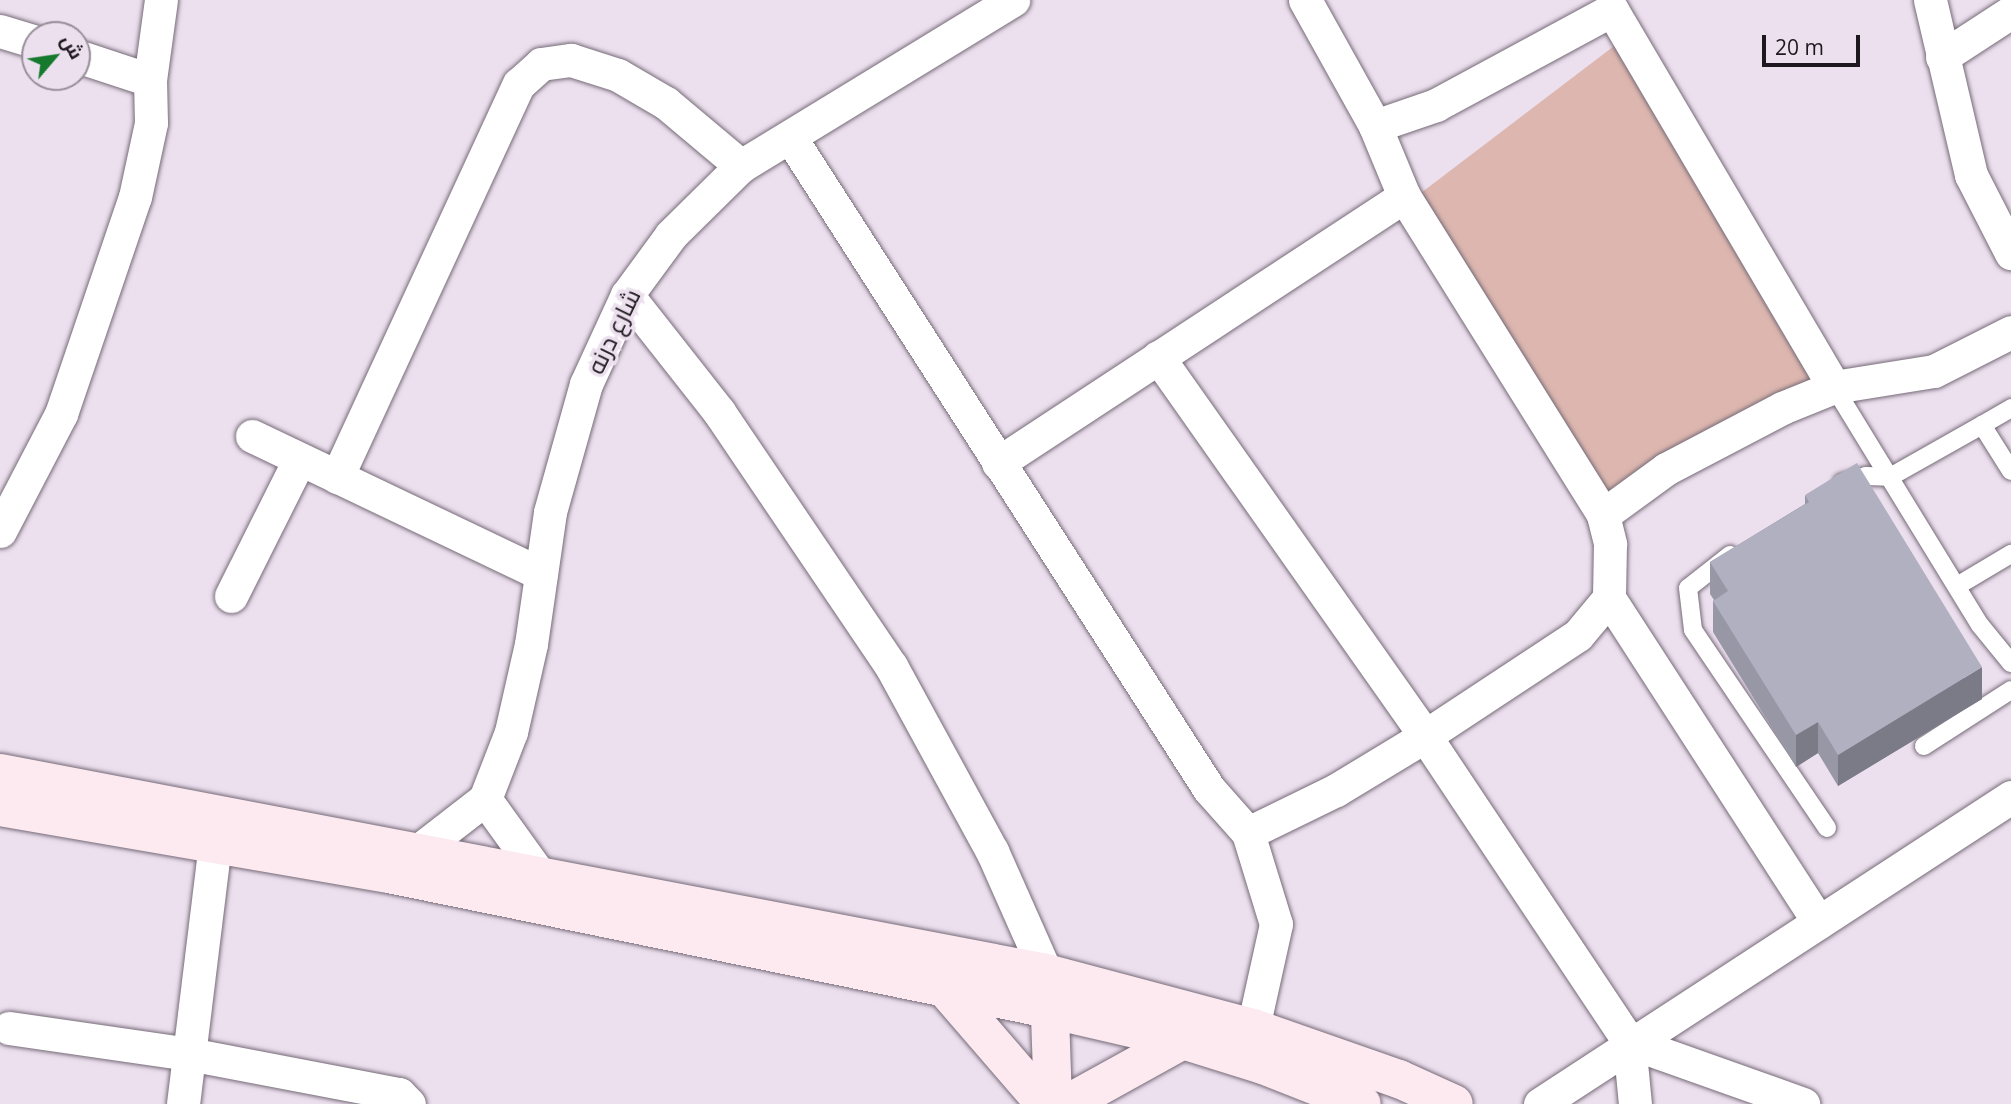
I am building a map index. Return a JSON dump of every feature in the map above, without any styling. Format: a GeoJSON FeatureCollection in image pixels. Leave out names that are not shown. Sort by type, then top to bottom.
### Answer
{"type":"FeatureCollection","features":[{"type":"Feature","properties":{"kind":"main road"},"geometry":{"type":"LineString","coordinates":[[0,773],[1046,973],[1253,1028],[1399,1079],[1454,1104]]}},
{"type":"Feature","properties":{"kind":"main road"},"geometry":{"type":"LineString","coordinates":[[0,807],[384,873],[1053,1010],[1183,1040],[1362,1104]]}},
{"type":"Feature","properties":{"kind":"main road"},"geometry":{"type":"LineString","coordinates":[[1046,973],[1053,1010],[1053,1104]]}},
{"type":"Feature","properties":{"kind":"main road"},"geometry":{"type":"LineString","coordinates":[[944,987],[1045,1104]]}},
{"type":"Feature","properties":{"kind":"main road"},"geometry":{"type":"LineString","coordinates":[[1067,1104],[1183,1040]]}},
{"type":"Feature","properties":{"kind":"street"},"geometry":{"type":"LineString","coordinates":[[0,531],[61,414],[135,197],[151,123],[150,79],[161,0]]}},
{"type":"Feature","properties":{"kind":"street","name":"شارع درنه"},"geometry":{"type":"LineString","coordinates":[[384,873],[420,852],[485,799],[511,732],[541,575],[550,512],[586,384],[626,296],[671,235],[741,166],[1013,0]]}},
{"type":"Feature","properties":{"kind":"street"},"geometry":{"type":"LineString","coordinates":[[1305,0],[1375,126],[1404,196],[1603,515],[1610,544],[1609,597],[1819,922]]}},
{"type":"Feature","properties":{"kind":"street"},"geometry":{"type":"LineString","coordinates":[[1930,0],[1941,57],[1971,175],[2011,253]]}},
{"type":"Feature","properties":{"kind":"street"},"geometry":{"type":"LineString","coordinates":[[1375,126],[1436,105],[1619,5],[1834,387]]}},
{"type":"Feature","properties":{"kind":"street"},"geometry":{"type":"LineString","coordinates":[[1941,57],[2011,12]]}},
{"type":"Feature","properties":{"kind":"street"},"geometry":{"type":"LineString","coordinates":[[0,31],[21,38]]}},
{"type":"Feature","properties":{"kind":"street"},"geometry":{"type":"LineString","coordinates":[[91,60],[150,79]]}},
{"type":"Feature","properties":{"kind":"street"},"geometry":{"type":"LineString","coordinates":[[337,477],[519,83],[541,64],[571,60],[618,75],[666,103],[741,166]]}},
{"type":"Feature","properties":{"kind":"street"},"geometry":{"type":"LineString","coordinates":[[790,137],[1209,789],[1248,833],[1276,924],[1253,1028]]}},
{"type":"Feature","properties":{"kind":"street"},"geometry":{"type":"LineString","coordinates":[[998,463],[1404,196]]}},
{"type":"Feature","properties":{"kind":"street"},"geometry":{"type":"LineString","coordinates":[[626,296],[719,412],[891,666],[992,851],[1046,973]]}},
{"type":"Feature","properties":{"kind":"street"},"geometry":{"type":"LineString","coordinates":[[1603,515],[1666,469],[1782,408],[1834,387],[1934,371],[2011,332]]}},
{"type":"Feature","properties":{"kind":"street"},"geometry":{"type":"LineString","coordinates":[[1158,357],[1425,736],[1629,1042],[1635,1104]]}},
{"type":"Feature","properties":{"kind":"street"},"geometry":{"type":"LineString","coordinates":[[252,436],[541,575]]}},
{"type":"Feature","properties":{"kind":"street"},"geometry":{"type":"LineString","coordinates":[[231,596],[299,460]]}},
{"type":"Feature","properties":{"kind":"street"},"geometry":{"type":"LineString","coordinates":[[1248,833],[1336,790],[1425,736],[1578,635],[1609,597]]}},
{"type":"Feature","properties":{"kind":"street"},"geometry":{"type":"LineString","coordinates":[[1540,1104],[1629,1042],[2011,797]]}},
{"type":"Feature","properties":{"kind":"street"},"geometry":{"type":"LineString","coordinates":[[485,799],[539,874]]}},
{"type":"Feature","properties":{"kind":"street"},"geometry":{"type":"LineString","coordinates":[[183,1104],[215,845]]}},
{"type":"Feature","properties":{"kind":"street"},"geometry":{"type":"LineString","coordinates":[[9,1028],[189,1054],[399,1094],[409,1104]]}},
{"type":"Feature","properties":{"kind":"street"},"geometry":{"type":"LineString","coordinates":[[1629,1042],[1803,1104]]}},
{"type":"Feature","properties":{"kind":"lane"},"geometry":{"type":"LineString","coordinates":[[1834,387],[1957,586],[2011,663]]}},
{"type":"Feature","properties":{"kind":"lane"},"geometry":{"type":"LineString","coordinates":[[1826,493],[1849,479],[1890,477],[2011,408]]}},
{"type":"Feature","properties":{"kind":"lane"},"geometry":{"type":"LineString","coordinates":[[1982,425],[2011,471]]}},
{"type":"Feature","properties":{"kind":"lane"},"geometry":{"type":"LineString","coordinates":[[1748,543],[1703,572],[1688,588],[1693,630],[1827,828]]}},
{"type":"Feature","properties":{"kind":"lane"},"geometry":{"type":"LineString","coordinates":[[1957,586],[2011,554]]}},
{"type":"Feature","properties":{"kind":"lane"},"geometry":{"type":"LineString","coordinates":[[1924,746],[2011,690]]}},
{"type":"Feature","properties":{"kind":"shaded area"},"geometry":{"type":"Polygon","coordinates":[[[1622,40],[1819,377],[1606,500],[1417,196],[1622,40]]]}},
{"type":"Feature","properties":{"kind":"building"},"geometry":{"type":"Polygon","coordinates":[[[1857,463],[1982,667],[1838,755],[1818,722],[1796,735],[1713,601],[1728,591],[1710,562],[1809,502],[1805,495],[1857,463]]]}}]}
